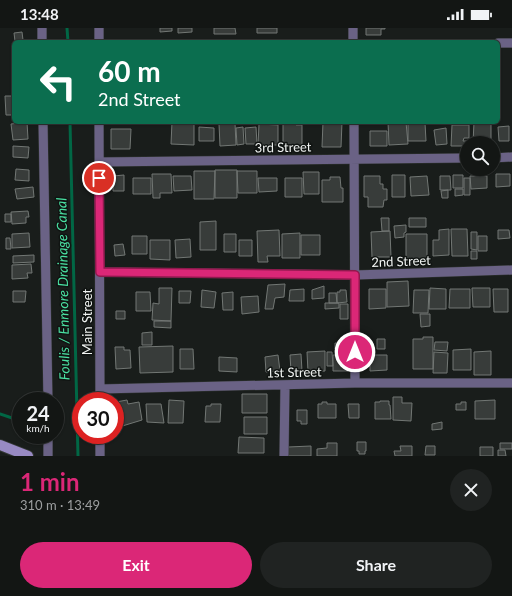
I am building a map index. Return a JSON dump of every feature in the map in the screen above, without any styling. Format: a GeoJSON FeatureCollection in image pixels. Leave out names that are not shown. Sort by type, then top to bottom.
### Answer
{"type":"FeatureCollection","features":[{"type":"Feature","properties":{"kind":"main road"},"geometry":{"type":"LineString","coordinates":[[0,445],[28,456]]}},
{"type":"Feature","properties":{"kind":"street"},"geometry":{"type":"LineString","coordinates":[[42,28],[42,40]]}},
{"type":"Feature","properties":{"kind":"street"},"geometry":{"type":"LineString","coordinates":[[99,28],[99,40]]}},
{"type":"Feature","properties":{"kind":"street"},"geometry":{"type":"LineString","coordinates":[[353,28],[353,40]]}},
{"type":"Feature","properties":{"kind":"street"},"geometry":{"type":"LineString","coordinates":[[500,43],[512,43]]}},
{"type":"Feature","properties":{"kind":"street"},"geometry":{"type":"LineString","coordinates":[[43,124],[48,392]]}},
{"type":"Feature","properties":{"kind":"street","name":"Main Street"},"geometry":{"type":"LineString","coordinates":[[99,124],[100,389]]}},
{"type":"Feature","properties":{"kind":"street"},"geometry":{"type":"LineString","coordinates":[[354,124],[355,383]]}},
{"type":"Feature","properties":{"kind":"street"},"geometry":{"type":"LineString","coordinates":[[500,158],[512,157]]}},
{"type":"Feature","properties":{"kind":"street","name":"3rd Street"},"geometry":{"type":"LineString","coordinates":[[99,162],[460,158]]}},
{"type":"Feature","properties":{"kind":"street","name":"2nd Street"},"geometry":{"type":"LineString","coordinates":[[100,272],[355,275],[512,270]]}},
{"type":"Feature","properties":{"kind":"street","name":"1st Street"},"geometry":{"type":"LineString","coordinates":[[100,389],[355,383],[512,383]]}},
{"type":"Feature","properties":{"kind":"street"},"geometry":{"type":"LineString","coordinates":[[284,456],[285,385]]}},
{"type":"Feature","properties":{"kind":"street"},"geometry":{"type":"LineString","coordinates":[[48,444],[48,456]]}},
{"type":"Feature","properties":{"kind":"street"},"geometry":{"type":"LineString","coordinates":[[100,444],[100,456]]}},
{"type":"Feature","properties":{"kind":"building"},"geometry":{"type":"Polygon","coordinates":[[[160,28],[172,28],[172,31],[160,32],[160,28]]]}},
{"type":"Feature","properties":{"kind":"building"},"geometry":{"type":"Polygon","coordinates":[[[178,28],[192,28],[192,32],[178,33],[178,28]]]}},
{"type":"Feature","properties":{"kind":"building"},"geometry":{"type":"Polygon","coordinates":[[[214,28],[235,28],[236,34],[214,34],[214,28]]]}},
{"type":"Feature","properties":{"kind":"building"},"geometry":{"type":"Polygon","coordinates":[[[257,28],[277,28],[277,33],[257,33],[257,28]]]}},
{"type":"Feature","properties":{"kind":"building"},"geometry":{"type":"Polygon","coordinates":[[[366,28],[385,29],[381,29],[381,35],[366,35],[366,28]]]}},
{"type":"Feature","properties":{"kind":"building"},"geometry":{"type":"Polygon","coordinates":[[[22,32],[23,40],[15,40],[14,33],[22,32]]]}},
{"type":"Feature","properties":{"kind":"building"},"geometry":{"type":"Polygon","coordinates":[[[5,96],[12,96],[12,115],[6,115],[5,96]]]}},
{"type":"Feature","properties":{"kind":"building"},"geometry":{"type":"Polygon","coordinates":[[[11,124],[27,124],[28,139],[13,140],[11,124]]]}},
{"type":"Feature","properties":{"kind":"building"},"geometry":{"type":"Polygon","coordinates":[[[172,124],[194,124],[194,145],[171,144],[172,124]]]}},
{"type":"Feature","properties":{"kind":"building"},"geometry":{"type":"Polygon","coordinates":[[[219,124],[235,124],[236,145],[220,146],[219,124]]]}},
{"type":"Feature","properties":{"kind":"building"},"geometry":{"type":"Polygon","coordinates":[[[259,124],[278,125],[278,145],[258,145],[259,124]]]}},
{"type":"Feature","properties":{"kind":"building"},"geometry":{"type":"Polygon","coordinates":[[[283,124],[302,125],[302,146],[283,145],[283,124]]]}},
{"type":"Feature","properties":{"kind":"building"},"geometry":{"type":"Polygon","coordinates":[[[323,124],[342,124],[341,147],[322,147],[323,124]]]}},
{"type":"Feature","properties":{"kind":"building"},"geometry":{"type":"Polygon","coordinates":[[[388,124],[406,124],[408,144],[389,145],[388,124]]]}},
{"type":"Feature","properties":{"kind":"building"},"geometry":{"type":"Polygon","coordinates":[[[408,124],[425,124],[426,141],[408,141],[408,124]]]}},
{"type":"Feature","properties":{"kind":"building"},"geometry":{"type":"Polygon","coordinates":[[[474,124],[491,124],[491,136],[473,136],[474,124]]]}},
{"type":"Feature","properties":{"kind":"building"},"geometry":{"type":"Polygon","coordinates":[[[452,125],[469,125],[469,136],[460,136],[460,146],[451,146],[452,125]]]}},
{"type":"Feature","properties":{"kind":"building"},"geometry":{"type":"Polygon","coordinates":[[[509,126],[509,141],[500,141],[498,127],[509,126]]]}},
{"type":"Feature","properties":{"kind":"building"},"geometry":{"type":"Polygon","coordinates":[[[199,127],[214,128],[214,141],[199,141],[199,127]]]}},
{"type":"Feature","properties":{"kind":"building"},"geometry":{"type":"Polygon","coordinates":[[[243,127],[244,144],[237,145],[236,128],[243,127]]]}},
{"type":"Feature","properties":{"kind":"building"},"geometry":{"type":"Polygon","coordinates":[[[256,127],[257,144],[246,144],[245,128],[256,127]]]}},
{"type":"Feature","properties":{"kind":"building"},"geometry":{"type":"Polygon","coordinates":[[[446,128],[447,144],[436,145],[434,130],[446,128]]]}},
{"type":"Feature","properties":{"kind":"building"},"geometry":{"type":"Polygon","coordinates":[[[111,129],[131,129],[130,149],[111,149],[111,129]]]}},
{"type":"Feature","properties":{"kind":"building"},"geometry":{"type":"Polygon","coordinates":[[[370,131],[387,131],[387,146],[370,146],[370,131]]]}},
{"type":"Feature","properties":{"kind":"building"},"geometry":{"type":"Polygon","coordinates":[[[13,146],[29,147],[28,158],[13,157],[13,146]]]}},
{"type":"Feature","properties":{"kind":"building"},"geometry":{"type":"Polygon","coordinates":[[[16,169],[29,170],[29,181],[15,180],[16,169]]]}},
{"type":"Feature","properties":{"kind":"building"},"geometry":{"type":"Polygon","coordinates":[[[215,170],[237,170],[237,198],[215,198],[215,170]]]}},
{"type":"Feature","properties":{"kind":"building"},"geometry":{"type":"Polygon","coordinates":[[[194,171],[215,171],[214,199],[194,199],[194,171]]]}},
{"type":"Feature","properties":{"kind":"building"},"geometry":{"type":"Polygon","coordinates":[[[237,171],[257,171],[257,193],[238,193],[237,171]]]}},
{"type":"Feature","properties":{"kind":"building"},"geometry":{"type":"Polygon","coordinates":[[[303,172],[319,172],[319,194],[304,194],[303,172]]]}},
{"type":"Feature","properties":{"kind":"building"},"geometry":{"type":"Polygon","coordinates":[[[152,174],[171,174],[172,193],[160,193],[160,198],[153,198],[152,174]]]}},
{"type":"Feature","properties":{"kind":"building"},"geometry":{"type":"Polygon","coordinates":[[[500,174],[510,174],[510,186],[496,187],[496,176],[500,176],[500,174]]]}},
{"type":"Feature","properties":{"kind":"building"},"geometry":{"type":"Polygon","coordinates":[[[124,175],[124,191],[113,191],[113,176],[124,175]]]}},
{"type":"Feature","properties":{"kind":"building"},"geometry":{"type":"Polygon","coordinates":[[[392,175],[405,175],[405,197],[392,197],[392,175]]]}},
{"type":"Feature","properties":{"kind":"building"},"geometry":{"type":"Polygon","coordinates":[[[453,175],[463,176],[463,188],[453,188],[453,175]]]}},
{"type":"Feature","properties":{"kind":"building"},"geometry":{"type":"Polygon","coordinates":[[[173,176],[191,176],[192,190],[174,191],[173,176]]]}},
{"type":"Feature","properties":{"kind":"building"},"geometry":{"type":"Polygon","coordinates":[[[364,176],[380,176],[380,184],[383,184],[383,189],[387,189],[387,200],[384,200],[383,207],[368,207],[368,197],[364,197],[364,176]]]}},
{"type":"Feature","properties":{"kind":"building"},"geometry":{"type":"Polygon","coordinates":[[[427,176],[429,195],[411,196],[410,177],[427,176]]]}},
{"type":"Feature","properties":{"kind":"building"},"geometry":{"type":"Polygon","coordinates":[[[440,176],[450,176],[451,190],[440,190],[440,176]]]}},
{"type":"Feature","properties":{"kind":"building"},"geometry":{"type":"Polygon","coordinates":[[[470,176],[487,176],[487,188],[471,189],[470,176]]]}},
{"type":"Feature","properties":{"kind":"building"},"geometry":{"type":"Polygon","coordinates":[[[330,177],[340,177],[341,188],[343,188],[343,202],[322,202],[322,180],[330,180],[330,177]]]}},
{"type":"Feature","properties":{"kind":"building"},"geometry":{"type":"Polygon","coordinates":[[[133,178],[151,178],[151,194],[133,194],[133,178]]]}},
{"type":"Feature","properties":{"kind":"building"},"geometry":{"type":"Polygon","coordinates":[[[258,178],[277,178],[277,191],[259,192],[258,178]]]}},
{"type":"Feature","properties":{"kind":"building"},"geometry":{"type":"Polygon","coordinates":[[[285,178],[302,178],[302,197],[285,197],[285,178]]]}},
{"type":"Feature","properties":{"kind":"building"},"geometry":{"type":"Polygon","coordinates":[[[464,178],[470,178],[470,195],[464,195],[464,178]]]}},
{"type":"Feature","properties":{"kind":"building"},"geometry":{"type":"Polygon","coordinates":[[[33,187],[34,197],[17,199],[15,189],[33,187]]]}},
{"type":"Feature","properties":{"kind":"building"},"geometry":{"type":"Polygon","coordinates":[[[455,189],[463,189],[463,195],[455,196],[455,189]]]}},
{"type":"Feature","properties":{"kind":"building"},"geometry":{"type":"Polygon","coordinates":[[[448,190],[448,198],[442,198],[441,191],[448,190]]]}},
{"type":"Feature","properties":{"kind":"building"},"geometry":{"type":"Polygon","coordinates":[[[28,211],[29,217],[26,217],[26,223],[12,224],[11,212],[28,211]]]}},
{"type":"Feature","properties":{"kind":"building"},"geometry":{"type":"Polygon","coordinates":[[[5,214],[11,214],[11,222],[5,222],[5,214]]]}},
{"type":"Feature","properties":{"kind":"building"},"geometry":{"type":"Polygon","coordinates":[[[381,218],[389,218],[389,231],[382,231],[381,218]]]}},
{"type":"Feature","properties":{"kind":"building"},"geometry":{"type":"Polygon","coordinates":[[[409,218],[426,218],[426,227],[409,227],[409,218]]]}},
{"type":"Feature","properties":{"kind":"building"},"geometry":{"type":"Polygon","coordinates":[[[216,221],[216,250],[200,250],[200,222],[216,221]]]}},
{"type":"Feature","properties":{"kind":"building"},"geometry":{"type":"Polygon","coordinates":[[[406,225],[404,237],[395,238],[394,226],[406,225]]]}},
{"type":"Feature","properties":{"kind":"building"},"geometry":{"type":"Polygon","coordinates":[[[449,229],[449,255],[433,256],[433,240],[439,240],[439,230],[449,229]]]}},
{"type":"Feature","properties":{"kind":"building"},"geometry":{"type":"Polygon","coordinates":[[[451,229],[467,229],[468,256],[452,256],[451,229]]]}},
{"type":"Feature","properties":{"kind":"building"},"geometry":{"type":"Polygon","coordinates":[[[279,230],[280,256],[267,256],[268,262],[258,262],[257,231],[279,230]]]}},
{"type":"Feature","properties":{"kind":"building"},"geometry":{"type":"Polygon","coordinates":[[[498,230],[509,230],[510,238],[498,239],[498,230]]]}},
{"type":"Feature","properties":{"kind":"building"},"geometry":{"type":"Polygon","coordinates":[[[390,231],[391,257],[372,257],[371,232],[390,231]]]}},
{"type":"Feature","properties":{"kind":"building"},"geometry":{"type":"Polygon","coordinates":[[[471,232],[477,232],[477,250],[471,249],[471,232]]]}},
{"type":"Feature","properties":{"kind":"building"},"geometry":{"type":"Polygon","coordinates":[[[29,233],[30,247],[12,248],[12,234],[29,233]]]}},
{"type":"Feature","properties":{"kind":"building"},"geometry":{"type":"Polygon","coordinates":[[[300,233],[300,258],[282,258],[282,234],[300,233]]]}},
{"type":"Feature","properties":{"kind":"building"},"geometry":{"type":"Polygon","coordinates":[[[224,234],[236,234],[236,252],[224,252],[224,234]]]}},
{"type":"Feature","properties":{"kind":"building"},"geometry":{"type":"Polygon","coordinates":[[[406,234],[427,234],[427,263],[406,263],[406,234]]]}},
{"type":"Feature","properties":{"kind":"building"},"geometry":{"type":"Polygon","coordinates":[[[301,235],[320,235],[320,255],[301,255],[301,235]]]}},
{"type":"Feature","properties":{"kind":"building"},"geometry":{"type":"Polygon","coordinates":[[[132,236],[147,236],[147,254],[132,254],[132,236]]]}},
{"type":"Feature","properties":{"kind":"building"},"geometry":{"type":"Polygon","coordinates":[[[478,236],[487,236],[487,251],[478,251],[478,236]]]}},
{"type":"Feature","properties":{"kind":"building"},"geometry":{"type":"Polygon","coordinates":[[[6,238],[10,238],[11,249],[6,249],[6,238]]]}},
{"type":"Feature","properties":{"kind":"building"},"geometry":{"type":"Polygon","coordinates":[[[190,239],[191,257],[176,258],[175,240],[190,239]]]}},
{"type":"Feature","properties":{"kind":"building"},"geometry":{"type":"Polygon","coordinates":[[[150,240],[170,240],[170,260],[150,259],[150,240]]]}},
{"type":"Feature","properties":{"kind":"building"},"geometry":{"type":"Polygon","coordinates":[[[239,240],[252,240],[252,256],[239,256],[239,240]]]}},
{"type":"Feature","properties":{"kind":"building"},"geometry":{"type":"Polygon","coordinates":[[[123,244],[125,255],[115,256],[114,245],[123,244]]]}},
{"type":"Feature","properties":{"kind":"building"},"geometry":{"type":"Polygon","coordinates":[[[471,251],[477,251],[477,259],[471,259],[471,251]]]}},
{"type":"Feature","properties":{"kind":"building"},"geometry":{"type":"Polygon","coordinates":[[[34,255],[34,262],[13,263],[13,256],[34,255]]]}},
{"type":"Feature","properties":{"kind":"building"},"geometry":{"type":"Polygon","coordinates":[[[31,264],[32,273],[27,273],[28,278],[12,279],[12,265],[31,264]]]}},
{"type":"Feature","properties":{"kind":"building"},"geometry":{"type":"Polygon","coordinates":[[[408,281],[409,306],[387,307],[387,282],[408,281]]]}},
{"type":"Feature","properties":{"kind":"building"},"geometry":{"type":"Polygon","coordinates":[[[285,284],[284,297],[275,298],[273,309],[265,309],[268,285],[285,284]]]}},
{"type":"Feature","properties":{"kind":"building"},"geometry":{"type":"Polygon","coordinates":[[[324,286],[324,298],[312,299],[312,290],[324,286]]]}},
{"type":"Feature","properties":{"kind":"building"},"geometry":{"type":"Polygon","coordinates":[[[159,288],[172,288],[171,321],[152,320],[153,303],[159,304],[159,288]]]}},
{"type":"Feature","properties":{"kind":"building"},"geometry":{"type":"Polygon","coordinates":[[[430,288],[446,289],[446,309],[429,309],[430,288]]]}},
{"type":"Feature","properties":{"kind":"building"},"geometry":{"type":"Polygon","coordinates":[[[472,288],[490,288],[490,307],[473,307],[472,288]]]}},
{"type":"Feature","properties":{"kind":"building"},"geometry":{"type":"Polygon","coordinates":[[[304,289],[304,301],[289,301],[290,290],[304,289]]]}},
{"type":"Feature","properties":{"kind":"building"},"geometry":{"type":"Polygon","coordinates":[[[369,289],[386,289],[386,308],[369,309],[369,289]]]}},
{"type":"Feature","properties":{"kind":"building"},"geometry":{"type":"Polygon","coordinates":[[[450,289],[470,289],[470,308],[449,308],[450,289]]]}},
{"type":"Feature","properties":{"kind":"building"},"geometry":{"type":"Polygon","coordinates":[[[493,289],[508,289],[508,312],[494,312],[493,289]]]}},
{"type":"Feature","properties":{"kind":"building"},"geometry":{"type":"Polygon","coordinates":[[[202,290],[216,292],[214,308],[201,307],[202,290]]]}},
{"type":"Feature","properties":{"kind":"building"},"geometry":{"type":"Polygon","coordinates":[[[340,290],[346,290],[347,302],[337,303],[337,292],[340,292],[340,290]]]}},
{"type":"Feature","properties":{"kind":"building"},"geometry":{"type":"Polygon","coordinates":[[[414,290],[429,290],[428,313],[413,313],[414,290]]]}},
{"type":"Feature","properties":{"kind":"building"},"geometry":{"type":"Polygon","coordinates":[[[13,291],[26,291],[25,302],[13,302],[13,291]]]}},
{"type":"Feature","properties":{"kind":"building"},"geometry":{"type":"Polygon","coordinates":[[[179,291],[191,291],[190,303],[179,303],[179,291]]]}},
{"type":"Feature","properties":{"kind":"building"},"geometry":{"type":"Polygon","coordinates":[[[136,292],[150,292],[151,311],[136,311],[136,292]]]}},
{"type":"Feature","properties":{"kind":"building"},"geometry":{"type":"Polygon","coordinates":[[[233,292],[233,310],[223,310],[222,293],[233,292]]]}},
{"type":"Feature","properties":{"kind":"building"},"geometry":{"type":"Polygon","coordinates":[[[329,293],[336,293],[337,303],[329,303],[329,293]]]}},
{"type":"Feature","properties":{"kind":"building"},"geometry":{"type":"Polygon","coordinates":[[[258,296],[259,312],[242,314],[241,297],[258,296]]]}},
{"type":"Feature","properties":{"kind":"building"},"geometry":{"type":"Polygon","coordinates":[[[325,303],[339,303],[339,308],[325,309],[325,303]]]}},
{"type":"Feature","properties":{"kind":"building"},"geometry":{"type":"Polygon","coordinates":[[[340,304],[348,304],[348,319],[340,319],[340,304]]]}},
{"type":"Feature","properties":{"kind":"building"},"geometry":{"type":"Polygon","coordinates":[[[116,311],[125,311],[125,319],[116,319],[116,311]]]}},
{"type":"Feature","properties":{"kind":"building"},"geometry":{"type":"Polygon","coordinates":[[[420,314],[430,314],[430,326],[421,327],[420,314]]]}},
{"type":"Feature","properties":{"kind":"building"},"geometry":{"type":"Polygon","coordinates":[[[154,321],[171,321],[171,328],[154,327],[154,321]]]}},
{"type":"Feature","properties":{"kind":"building"},"geometry":{"type":"Polygon","coordinates":[[[152,332],[152,345],[142,345],[142,333],[152,332]]]}},
{"type":"Feature","properties":{"kind":"building"},"geometry":{"type":"Polygon","coordinates":[[[423,337],[433,337],[433,369],[413,369],[413,339],[423,339],[423,337]]]}},
{"type":"Feature","properties":{"kind":"building"},"geometry":{"type":"Polygon","coordinates":[[[377,339],[385,339],[385,349],[377,349],[377,339]]]}},
{"type":"Feature","properties":{"kind":"building"},"geometry":{"type":"Polygon","coordinates":[[[435,342],[448,342],[447,351],[434,350],[435,342]]]}},
{"type":"Feature","properties":{"kind":"building"},"geometry":{"type":"Polygon","coordinates":[[[335,343],[346,343],[346,347],[344,347],[344,349],[335,349],[335,343]]]}},
{"type":"Feature","properties":{"kind":"building"},"geometry":{"type":"Polygon","coordinates":[[[173,346],[173,372],[140,373],[139,347],[173,346]]]}},
{"type":"Feature","properties":{"kind":"building"},"geometry":{"type":"Polygon","coordinates":[[[115,347],[124,347],[124,350],[130,350],[131,368],[116,369],[115,347]]]}},
{"type":"Feature","properties":{"kind":"building"},"geometry":{"type":"Polygon","coordinates":[[[180,349],[193,349],[194,369],[180,369],[180,349]]]}},
{"type":"Feature","properties":{"kind":"building"},"geometry":{"type":"Polygon","coordinates":[[[471,349],[471,370],[453,370],[453,350],[471,349]]]}},
{"type":"Feature","properties":{"kind":"building"},"geometry":{"type":"Polygon","coordinates":[[[335,350],[348,350],[348,371],[333,371],[333,355],[336,355],[335,350]]]}},
{"type":"Feature","properties":{"kind":"building"},"geometry":{"type":"Polygon","coordinates":[[[325,351],[325,371],[308,372],[307,352],[325,351]]]}},
{"type":"Feature","properties":{"kind":"building"},"geometry":{"type":"Polygon","coordinates":[[[491,351],[491,375],[474,375],[474,352],[491,351]]]}},
{"type":"Feature","properties":{"kind":"building"},"geometry":{"type":"Polygon","coordinates":[[[327,352],[332,352],[333,366],[327,366],[327,352]]]}},
{"type":"Feature","properties":{"kind":"building"},"geometry":{"type":"Polygon","coordinates":[[[434,352],[448,353],[447,373],[433,373],[434,352]]]}},
{"type":"Feature","properties":{"kind":"building"},"geometry":{"type":"Polygon","coordinates":[[[301,354],[302,371],[291,372],[290,355],[301,354]]]}},
{"type":"Feature","properties":{"kind":"building"},"geometry":{"type":"Polygon","coordinates":[[[278,355],[280,371],[266,372],[265,357],[278,355]]]}},
{"type":"Feature","properties":{"kind":"building"},"geometry":{"type":"Polygon","coordinates":[[[370,355],[387,355],[387,370],[370,371],[370,355]]]}},
{"type":"Feature","properties":{"kind":"building"},"geometry":{"type":"Polygon","coordinates":[[[219,357],[237,358],[237,372],[219,371],[219,357]]]}},
{"type":"Feature","properties":{"kind":"building"},"geometry":{"type":"Polygon","coordinates":[[[242,394],[267,394],[267,413],[242,413],[242,394]]]}},
{"type":"Feature","properties":{"kind":"building"},"geometry":{"type":"Polygon","coordinates":[[[393,397],[402,397],[402,403],[412,403],[411,421],[393,420],[393,397]]]}},
{"type":"Feature","properties":{"kind":"building"},"geometry":{"type":"Polygon","coordinates":[[[127,400],[128,404],[139,402],[142,420],[124,425],[124,401],[127,400]]]}},
{"type":"Feature","properties":{"kind":"building"},"geometry":{"type":"Polygon","coordinates":[[[169,400],[184,401],[183,423],[168,423],[169,400]]]}},
{"type":"Feature","properties":{"kind":"building"},"geometry":{"type":"Polygon","coordinates":[[[495,400],[495,419],[475,419],[475,401],[495,400]]]}},
{"type":"Feature","properties":{"kind":"building"},"geometry":{"type":"Polygon","coordinates":[[[389,401],[391,419],[375,419],[375,402],[389,401]]]}},
{"type":"Feature","properties":{"kind":"building"},"geometry":{"type":"Polygon","coordinates":[[[322,402],[327,402],[327,404],[336,404],[336,418],[318,418],[318,404],[322,404],[322,402]]]}},
{"type":"Feature","properties":{"kind":"building"},"geometry":{"type":"Polygon","coordinates":[[[461,402],[466,402],[466,410],[456,410],[456,404],[461,404],[461,402]]]}},
{"type":"Feature","properties":{"kind":"building"},"geometry":{"type":"Polygon","coordinates":[[[146,404],[161,404],[164,423],[147,422],[146,404]]]}},
{"type":"Feature","properties":{"kind":"building"},"geometry":{"type":"Polygon","coordinates":[[[211,404],[221,404],[220,422],[205,422],[206,406],[211,406],[211,404]]]}},
{"type":"Feature","properties":{"kind":"building"},"geometry":{"type":"Polygon","coordinates":[[[348,404],[359,404],[359,418],[349,418],[348,404]]]}},
{"type":"Feature","properties":{"kind":"building"},"geometry":{"type":"Polygon","coordinates":[[[297,410],[307,410],[307,424],[301,424],[301,421],[297,421],[297,410]]]}},
{"type":"Feature","properties":{"kind":"building"},"geometry":{"type":"Polygon","coordinates":[[[244,417],[267,417],[267,434],[244,434],[244,417]]]}},
{"type":"Feature","properties":{"kind":"building"},"geometry":{"type":"Polygon","coordinates":[[[442,422],[442,429],[432,430],[432,424],[442,422]]]}},
{"type":"Feature","properties":{"kind":"building"},"geometry":{"type":"Polygon","coordinates":[[[239,437],[264,438],[264,453],[238,453],[239,437]]]}},
{"type":"Feature","properties":{"kind":"building"},"geometry":{"type":"Polygon","coordinates":[[[357,442],[366,442],[365,454],[359,454],[359,451],[357,451],[357,442]]]}},
{"type":"Feature","properties":{"kind":"building"},"geometry":{"type":"Polygon","coordinates":[[[327,443],[337,443],[337,456],[317,456],[317,449],[327,448],[327,443]]]}},
{"type":"Feature","properties":{"kind":"building"},"geometry":{"type":"Polygon","coordinates":[[[500,443],[512,443],[512,449],[500,449],[500,443]]]}},
{"type":"Feature","properties":{"kind":"building"},"geometry":{"type":"Polygon","coordinates":[[[311,446],[311,456],[288,456],[288,447],[311,446]]]}},
{"type":"Feature","properties":{"kind":"building"},"geometry":{"type":"Polygon","coordinates":[[[400,446],[412,446],[412,456],[395,456],[394,451],[401,451],[400,446]]]}},
{"type":"Feature","properties":{"kind":"building"},"geometry":{"type":"Polygon","coordinates":[[[426,446],[435,446],[435,455],[425,455],[426,446]]]}},
{"type":"Feature","properties":{"kind":"building"},"geometry":{"type":"Polygon","coordinates":[[[480,447],[493,447],[493,456],[480,456],[480,447]]]}},
{"type":"Feature","properties":{"kind":"building"},"geometry":{"type":"Polygon","coordinates":[[[498,450],[505,450],[506,456],[498,456],[498,450]]]}},
{"type":"Feature","properties":{"kind":"waterway","name":"Foulis / Enmore Drainage Canal"},"geometry":{"type":"LineString","coordinates":[[67,28],[68,40]]}},
{"type":"Feature","properties":{"kind":"waterway","name":"Foulis / Enmore Drainage Canal"},"geometry":{"type":"LineString","coordinates":[[70,124],[78,456]]}},
{"type":"Feature","properties":{"kind":"waterway"},"geometry":{"type":"LineString","coordinates":[[0,414],[12,418]]}},
{"type":"Feature","properties":{"kind":"route"},"geometry":{"type":"LineString","coordinates":[[99,178],[100,272],[355,275],[355,352]]}}]}
